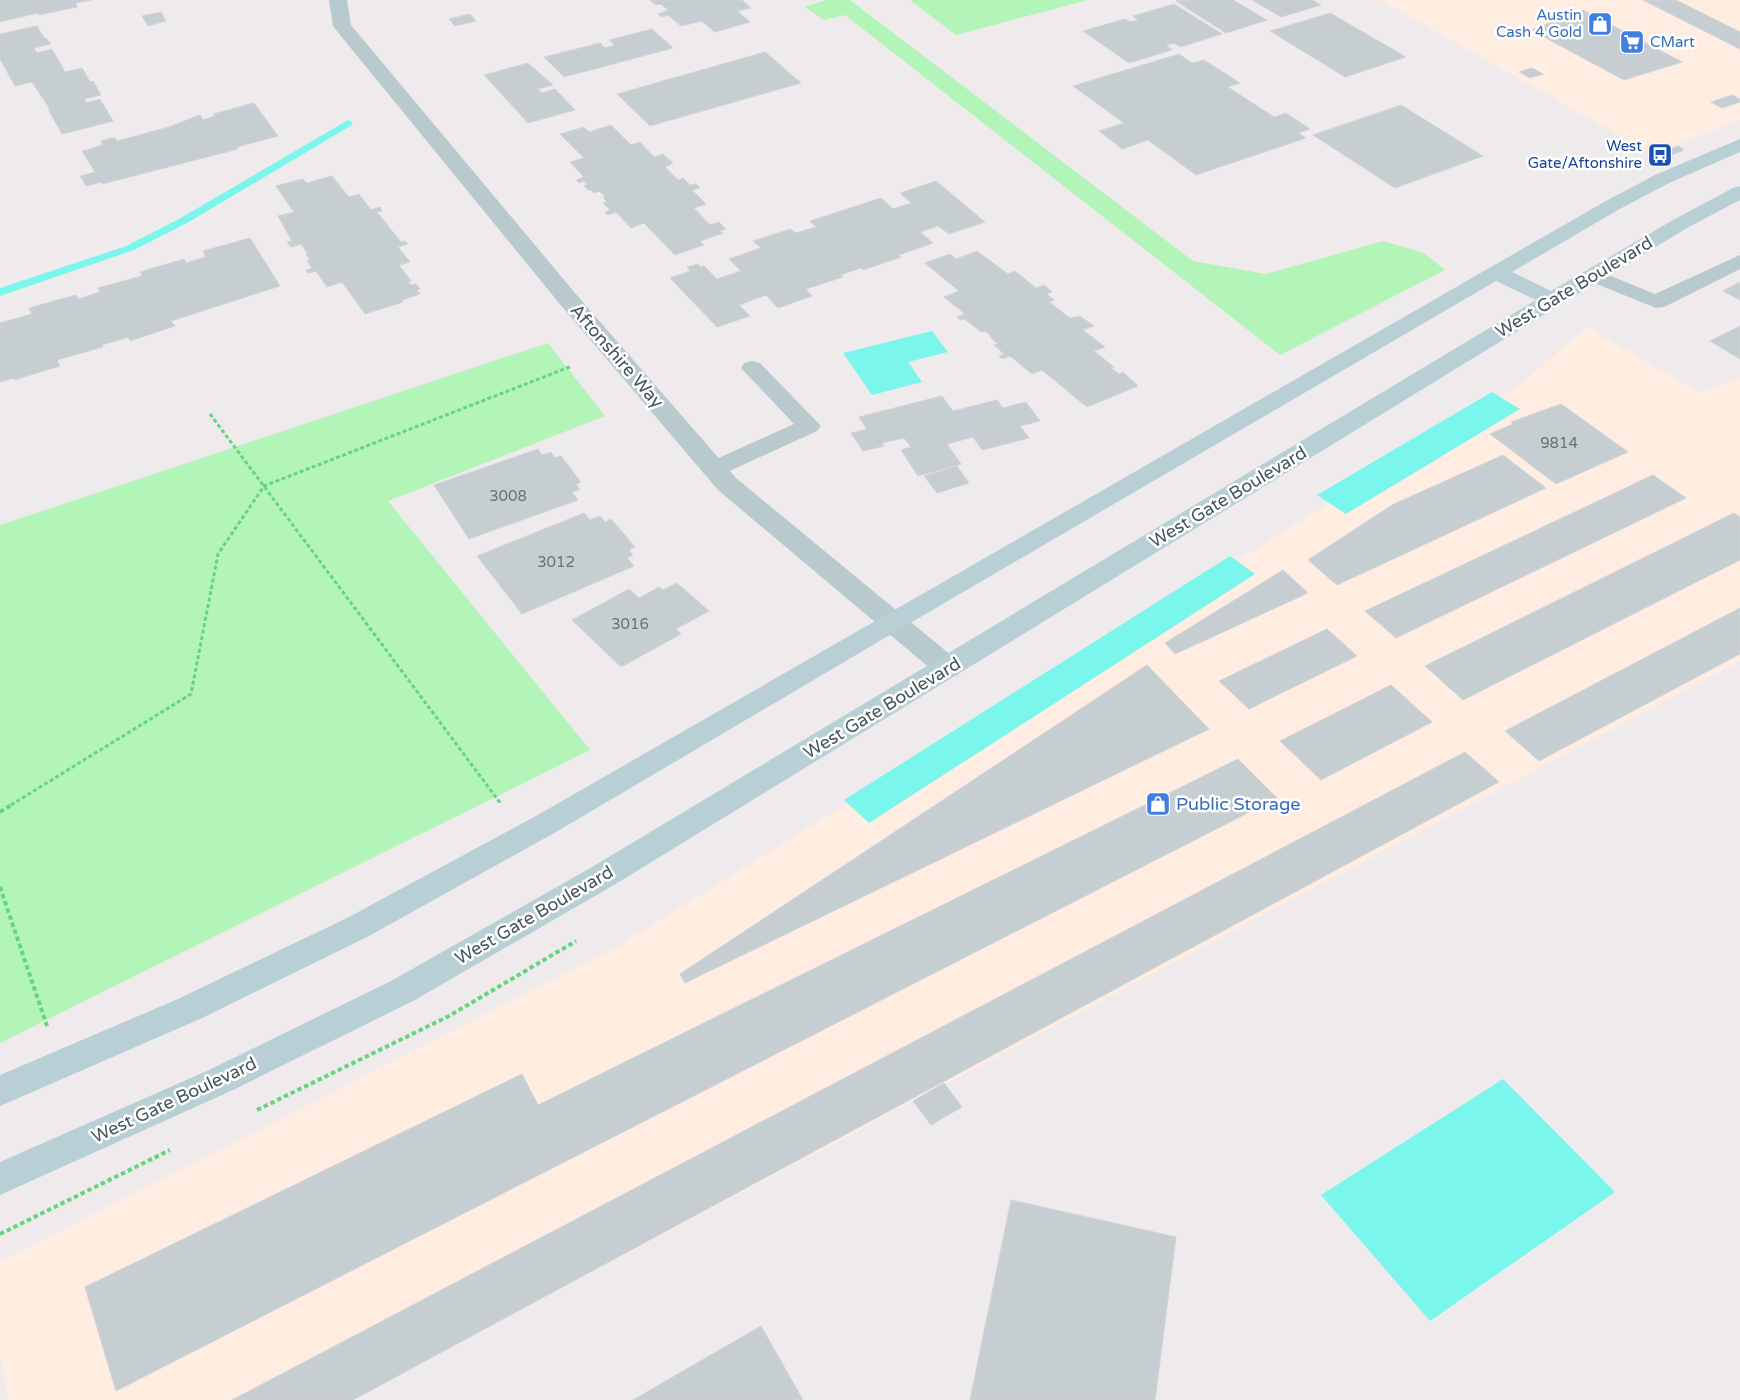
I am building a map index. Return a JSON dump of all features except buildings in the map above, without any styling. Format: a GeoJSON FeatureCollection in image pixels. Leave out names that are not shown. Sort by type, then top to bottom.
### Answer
{"type":"FeatureCollection","features":[{"type":"Feature","properties":{"kind":"main road"},"geometry":{"type":"LineString","coordinates":[[0,1092],[189,1009],[358,927],[546,824],[891,622],[1496,273],[1662,179],[1740,144]]}},
{"type":"Feature","properties":{"kind":"main road","name":"West Gate Boulevard"},"geometry":{"type":"LineString","coordinates":[[0,1179],[220,1080],[402,991],[603,876],[1552,300],[1680,224],[1740,192]]}},
{"type":"Feature","properties":{"kind":"main road"},"geometry":{"type":"LineString","coordinates":[[1496,273],[1552,300]]}},
{"type":"Feature","properties":{"kind":"street","name":"Aftonshire Way"},"geometry":{"type":"LineString","coordinates":[[338,0],[342,26],[567,298],[727,484],[948,668]]}},
{"type":"Feature","properties":{"kind":"street"},"geometry":{"type":"LineString","coordinates":[[1594,276],[1656,302],[1740,261]]}},
{"type":"Feature","properties":{"kind":"street"},"geometry":{"type":"LineString","coordinates":[[714,469],[809,426],[752,368]]}},
{"type":"Feature","properties":{"kind":"path"},"geometry":{"type":"LineString","coordinates":[[0,812],[191,694],[218,554],[264,486],[572,366]]}},
{"type":"Feature","properties":{"kind":"path"},"geometry":{"type":"LineString","coordinates":[[210,414],[506,811]]}},
{"type":"Feature","properties":{"kind":"path"},"geometry":{"type":"LineString","coordinates":[[0,887],[50,1032]]}},
{"type":"Feature","properties":{"kind":"shaded area"},"geometry":{"type":"Polygon","coordinates":[[[1381,0],[1740,0],[1740,120],[1652,154],[1381,0]]]}},
{"type":"Feature","properties":{"kind":"shaded area","name":"Public Storage"},"geometry":{"type":"Polygon","coordinates":[[[1587,327],[1700,393],[1740,378],[1740,661],[352,1400],[9,1400],[0,1358],[0,1262],[615,948],[1522,383],[1587,327]]]}},
{"type":"Feature","properties":{"kind":"green space"},"geometry":{"type":"Polygon","coordinates":[[[826,0],[850,0],[1193,261],[1266,274],[1383,241],[1424,253],[1445,270],[1280,355],[845,15],[824,20],[805,7],[826,0]]]}},
{"type":"Feature","properties":{"kind":"green space"},"geometry":{"type":"Polygon","coordinates":[[[910,0],[1088,0],[956,35],[910,0]]]}},
{"type":"Feature","properties":{"kind":"green space"},"geometry":{"type":"Polygon","coordinates":[[[548,343],[605,416],[388,501],[590,750],[0,1043],[0,525],[548,343]]]}},
{"type":"Feature","properties":{"kind":"water"},"geometry":{"type":"Polygon","coordinates":[[[932,331],[948,352],[908,362],[922,382],[872,395],[843,353],[932,331]]]}},
{"type":"Feature","properties":{"kind":"water"},"geometry":{"type":"Polygon","coordinates":[[[1492,392],[1520,409],[1346,514],[1317,495],[1492,392]]]}},
{"type":"Feature","properties":{"kind":"water"},"geometry":{"type":"Polygon","coordinates":[[[1230,556],[1255,574],[869,823],[844,800],[1230,556]]]}},
{"type":"Feature","properties":{"kind":"water"},"geometry":{"type":"Polygon","coordinates":[[[1503,1079],[1615,1192],[1430,1321],[1321,1195],[1503,1079]]]}},
{"type":"Feature","properties":{"kind":"waterway"},"geometry":{"type":"LineString","coordinates":[[0,292],[130,248],[183,221],[348,123]]}},
{"type":"Feature","properties":{"kind":"place","name":"Austin Cash 4 Gold"},"geometry":{"type":"Point","coordinates":[1600,24]}},
{"type":"Feature","properties":{"kind":"place","name":"CMart"},"geometry":{"type":"Point","coordinates":[1632,42]}},
{"type":"Feature","properties":{"kind":"place","name":"West Gate/Aftonshire"},"geometry":{"type":"Point","coordinates":[1660,155]}},
{"type":"Feature","properties":{"kind":"place","name":"Public Storage"},"geometry":{"type":"Point","coordinates":[1158,804]}}]}
